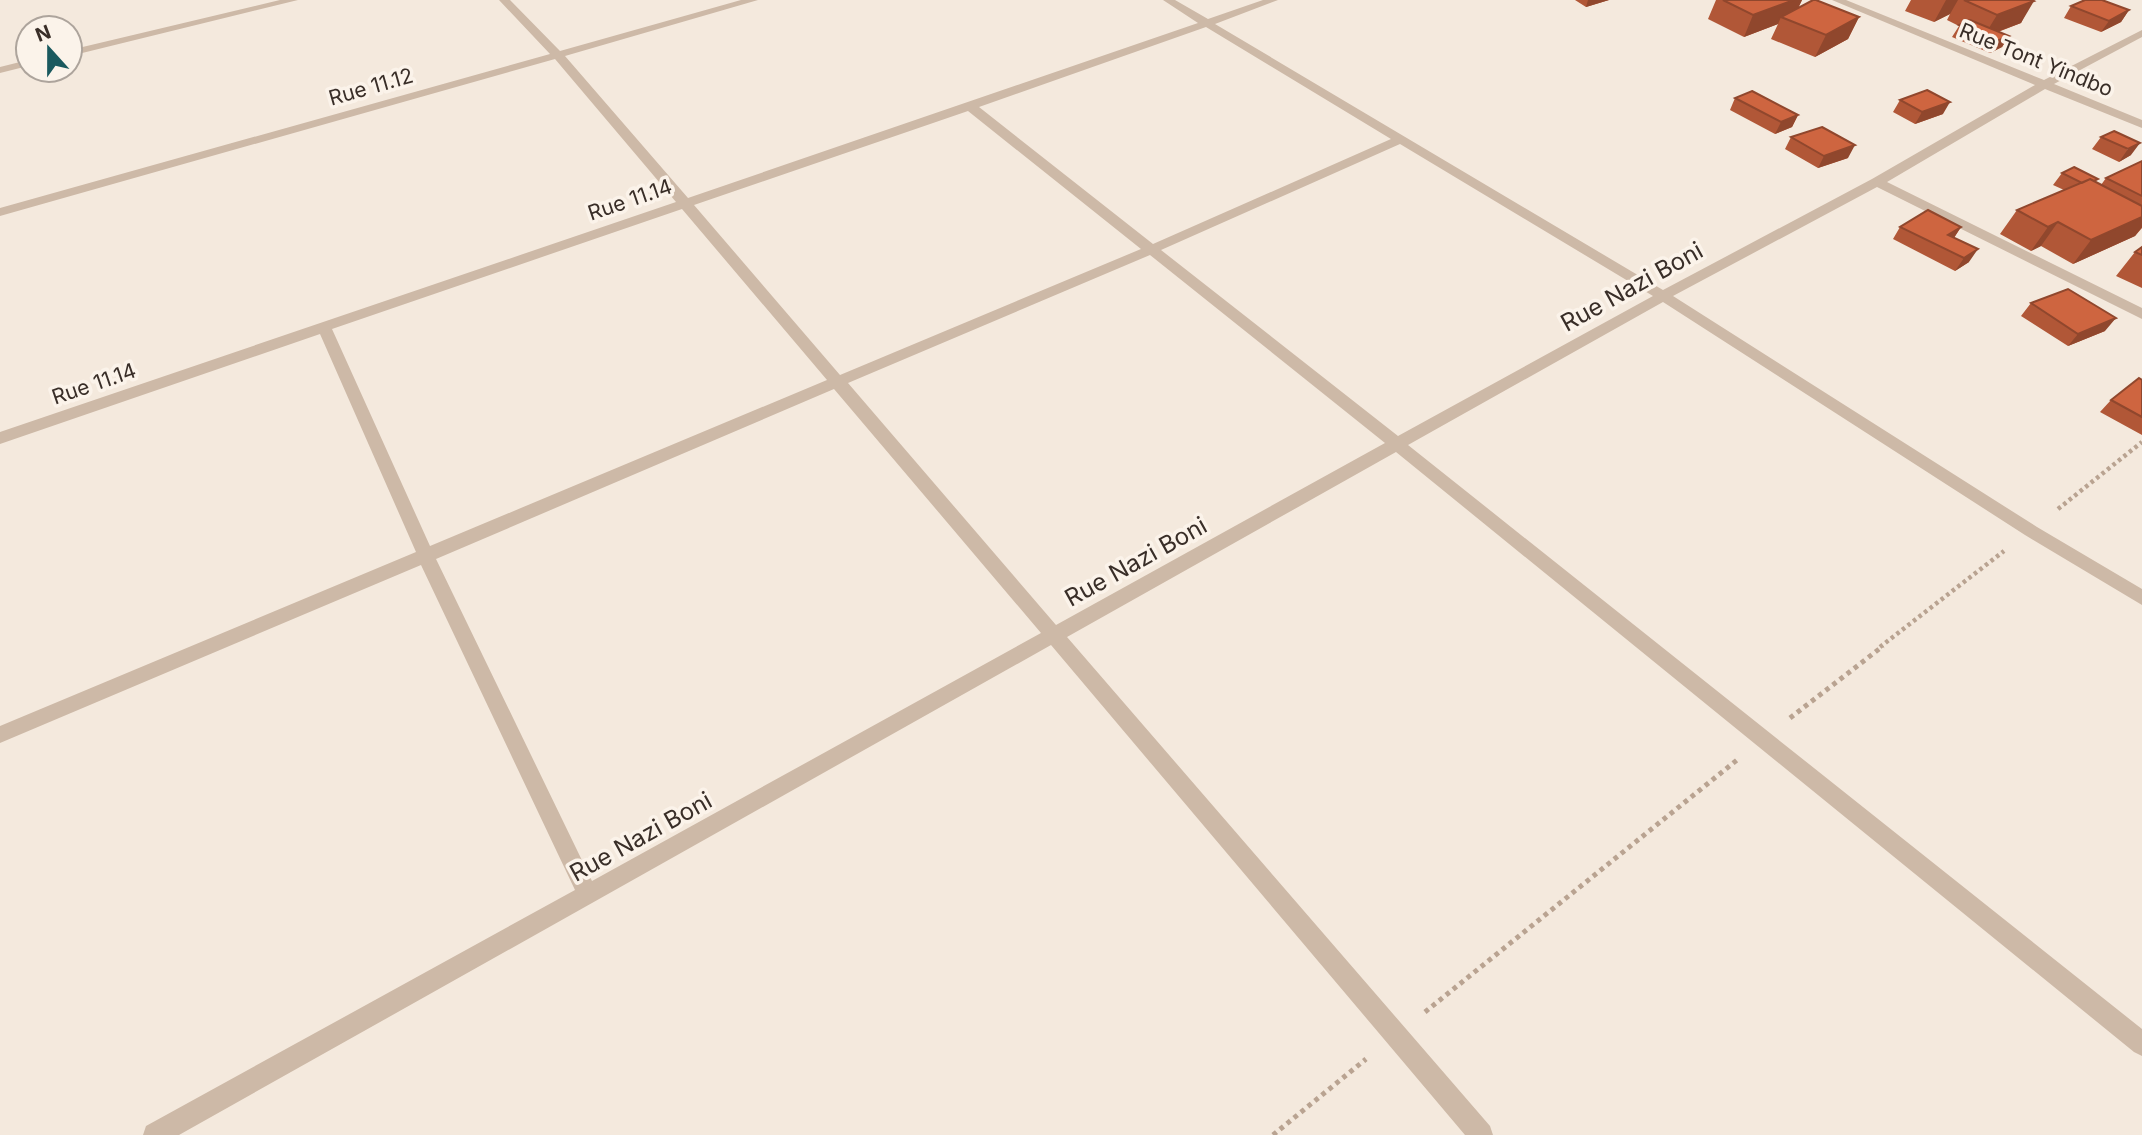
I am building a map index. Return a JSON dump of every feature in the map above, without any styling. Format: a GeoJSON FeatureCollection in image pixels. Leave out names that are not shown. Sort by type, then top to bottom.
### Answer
{"type":"FeatureCollection","features":[{"type":"Feature","properties":{"kind":"street"},"geometry":{"type":"LineString","coordinates":[[84,50],[293,0]]}},
{"type":"Feature","properties":{"kind":"street"},"geometry":{"type":"LineString","coordinates":[[504,0],[557,54],[1481,1135]]}},
{"type":"Feature","properties":{"kind":"street","name":"Rue 11.12"},"geometry":{"type":"LineString","coordinates":[[0,212],[753,0]]}},
{"type":"Feature","properties":{"kind":"street"},"geometry":{"type":"LineString","coordinates":[[1168,0],[1209,22],[1663,296],[2031,531],[2142,598]]}},
{"type":"Feature","properties":{"kind":"street","name":"Rue 11.14"},"geometry":{"type":"LineString","coordinates":[[0,438],[1273,0]]}},
{"type":"Feature","properties":{"kind":"street","name":"Rue Tont Yindbo"},"geometry":{"type":"LineString","coordinates":[[1837,0],[2142,124]]}},
{"type":"Feature","properties":{"kind":"street","name":"Rue Nazi Boni"},"geometry":{"type":"LineString","coordinates":[[155,1135],[1663,296],[1877,182],[2045,84],[2142,33]]}},
{"type":"Feature","properties":{"kind":"street"},"geometry":{"type":"LineString","coordinates":[[970,106],[1398,445],[2142,1044]]}},
{"type":"Feature","properties":{"kind":"street"},"geometry":{"type":"LineString","coordinates":[[0,735],[1150,250],[1401,139]]}},
{"type":"Feature","properties":{"kind":"street"},"geometry":{"type":"LineString","coordinates":[[1877,182],[2142,314]]}},
{"type":"Feature","properties":{"kind":"street"},"geometry":{"type":"LineString","coordinates":[[324,327],[426,556],[588,895]]}},
{"type":"Feature","properties":{"kind":"path"},"geometry":{"type":"LineString","coordinates":[[1273,1135],[1762,739],[2142,442]]}},
{"type":"Feature","properties":{"kind":"building"},"geometry":{"type":"Polygon","coordinates":[[[1723,0],[1794,0],[1753,15],[1723,0]]]}},
{"type":"Feature","properties":{"kind":"building"},"geometry":{"type":"Polygon","coordinates":[[[1813,0],[1859,17],[1826,35],[1781,17],[1813,0]]]}},
{"type":"Feature","properties":{"kind":"building"},"geometry":{"type":"Polygon","coordinates":[[[1964,0],[2032,0],[2034,1],[1997,15],[1964,0]]]}},
{"type":"Feature","properties":{"kind":"building"},"geometry":{"type":"Polygon","coordinates":[[[2085,0],[2102,0],[2129,10],[2109,21],[2071,6],[2085,0]]]}},
{"type":"Feature","properties":{"kind":"building"},"geometry":{"type":"Polygon","coordinates":[[[1970,20],[2009,36],[1997,41],[1959,25],[1970,20]]]}},
{"type":"Feature","properties":{"kind":"building"},"geometry":{"type":"Polygon","coordinates":[[[1927,90],[1950,102],[1922,112],[1900,100],[1927,90]]]}},
{"type":"Feature","properties":{"kind":"building"},"geometry":{"type":"Polygon","coordinates":[[[1752,91],[1798,115],[1781,122],[1735,98],[1752,91]]]}},
{"type":"Feature","properties":{"kind":"building"},"geometry":{"type":"Polygon","coordinates":[[[1822,127],[1855,145],[1824,156],[1791,137],[1822,127]]]}},
{"type":"Feature","properties":{"kind":"building"},"geometry":{"type":"Polygon","coordinates":[[[2114,131],[2140,143],[2128,149],[2101,137],[2114,131]]]}},
{"type":"Feature","properties":{"kind":"building"},"geometry":{"type":"Polygon","coordinates":[[[2142,161],[2142,196],[2106,178],[2142,161]]]}},
{"type":"Feature","properties":{"kind":"building"},"geometry":{"type":"Polygon","coordinates":[[[2074,167],[2098,179],[2082,183],[2062,173],[2074,167]]]}},
{"type":"Feature","properties":{"kind":"building"},"geometry":{"type":"Polygon","coordinates":[[[2090,179],[2142,206],[2142,217],[2091,240],[2058,222],[2048,227],[2017,210],[2090,179]]]}},
{"type":"Feature","properties":{"kind":"building"},"geometry":{"type":"Polygon","coordinates":[[[1928,210],[1961,227],[1948,235],[1978,249],[1964,258],[1900,227],[1928,210]]]}},
{"type":"Feature","properties":{"kind":"building"},"geometry":{"type":"Polygon","coordinates":[[[2068,289],[2116,318],[2078,334],[2031,303],[2068,289]]]}},
{"type":"Feature","properties":{"kind":"building"},"geometry":{"type":"Polygon","coordinates":[[[2139,378],[2142,380],[2142,417],[2111,400],[2139,378]]]}}]}
